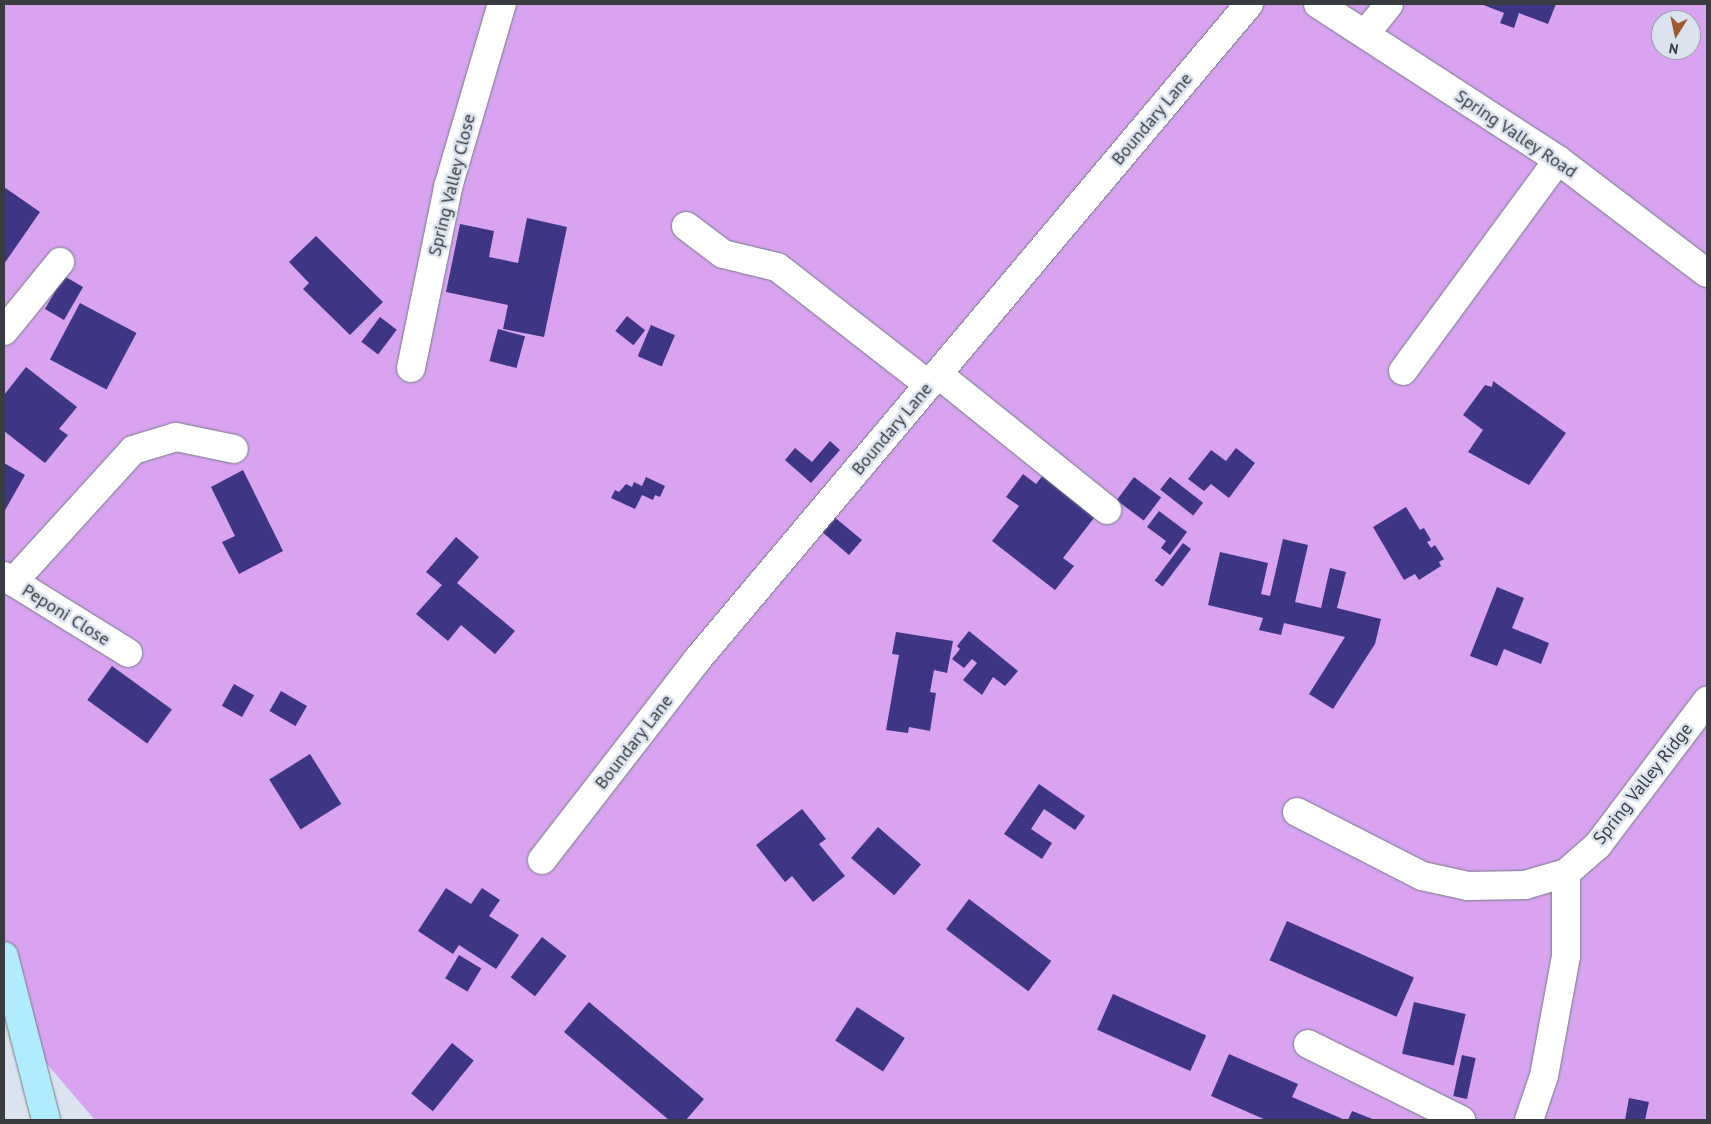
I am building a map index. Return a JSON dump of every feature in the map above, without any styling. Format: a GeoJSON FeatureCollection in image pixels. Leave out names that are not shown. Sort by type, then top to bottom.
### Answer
{"type":"FeatureCollection","features":[{"type":"Feature","properties":{"kind":"main road"},"geometry":{"type":"LineString","coordinates":[[4,956],[46,1120]]}},
{"type":"Feature","properties":{"kind":"street","name":"Spring Valley Close"},"geometry":{"type":"LineString","coordinates":[[411,368],[448,187],[502,4]]}},
{"type":"Feature","properties":{"kind":"street","name":"Boundary Lane"},"geometry":{"type":"LineString","coordinates":[[542,860],[697,660],[1249,4]]}},
{"type":"Feature","properties":{"kind":"street","name":"Spring Valley Road"},"geometry":{"type":"LineString","coordinates":[[1318,4],[1558,160],[1707,274]]}},
{"type":"Feature","properties":{"kind":"street"},"geometry":{"type":"LineString","coordinates":[[1365,34],[1389,4]]}},
{"type":"Feature","properties":{"kind":"street"},"geometry":{"type":"LineString","coordinates":[[1403,371],[1558,160]]}},
{"type":"Feature","properties":{"kind":"street"},"geometry":{"type":"LineString","coordinates":[[686,226],[723,254],[777,267],[933,379],[1107,510]]}},
{"type":"Feature","properties":{"kind":"street"},"geometry":{"type":"LineString","coordinates":[[4,332],[60,262]]}},
{"type":"Feature","properties":{"kind":"street"},"geometry":{"type":"LineString","coordinates":[[8,579],[133,450],[176,437],[234,449]]}},
{"type":"Feature","properties":{"kind":"street","name":"Peponi Close"},"geometry":{"type":"LineString","coordinates":[[8,579],[128,653]]}},
{"type":"Feature","properties":{"kind":"street","name":"Spring Valley Ridge"},"geometry":{"type":"LineString","coordinates":[[1297,812],[1422,876],[1468,886],[1525,885],[1566,873],[1598,845],[1707,701]]}},
{"type":"Feature","properties":{"kind":"street"},"geometry":{"type":"LineString","coordinates":[[1529,1120],[1544,1076],[1566,956],[1566,873]]}},
{"type":"Feature","properties":{"kind":"street"},"geometry":{"type":"LineString","coordinates":[[1308,1044],[1461,1120]]}},
{"type":"Feature","properties":{"kind":"shaded area"},"geometry":{"type":"Polygon","coordinates":[[[4,4],[1707,4],[1707,1120],[95,1120],[4,1014],[4,4]]]}},
{"type":"Feature","properties":{"kind":"building"},"geometry":{"type":"Polygon","coordinates":[[[1481,4],[1556,4],[1548,24],[1519,13],[1514,28],[1500,23],[1504,13],[1481,4]]]}},
{"type":"Feature","properties":{"kind":"building"},"geometry":{"type":"Polygon","coordinates":[[[4,187],[40,212],[4,264],[4,187]]]}},
{"type":"Feature","properties":{"kind":"building"},"geometry":{"type":"Polygon","coordinates":[[[527,218],[567,227],[544,337],[503,329],[508,305],[446,292],[460,224],[494,231],[489,257],[518,263],[527,218]]]}},
{"type":"Feature","properties":{"kind":"building"},"geometry":{"type":"Polygon","coordinates":[[[316,236],[383,302],[350,335],[303,289],[309,283],[289,262],[316,236]]]}},
{"type":"Feature","properties":{"kind":"building"},"geometry":{"type":"Polygon","coordinates":[[[64,276],[83,287],[64,320],[45,309],[64,276]]]}},
{"type":"Feature","properties":{"kind":"building"},"geometry":{"type":"Polygon","coordinates":[[[80,303],[137,333],[106,390],[50,360],[80,303]]]}},
{"type":"Feature","properties":{"kind":"building"},"geometry":{"type":"Polygon","coordinates":[[[627,316],[645,330],[633,345],[615,331],[627,316]]]}},
{"type":"Feature","properties":{"kind":"building"},"geometry":{"type":"Polygon","coordinates":[[[380,317],[397,330],[378,354],[361,342],[380,317]]]}},
{"type":"Feature","properties":{"kind":"building"},"geometry":{"type":"Polygon","coordinates":[[[651,325],[675,335],[662,366],[638,356],[651,325]]]}},
{"type":"Feature","properties":{"kind":"building"},"geometry":{"type":"Polygon","coordinates":[[[498,329],[525,336],[517,368],[489,361],[498,329]]]}},
{"type":"Feature","properties":{"kind":"building"},"geometry":{"type":"Polygon","coordinates":[[[26,367],[77,407],[59,429],[68,435],[45,463],[4,431],[4,395],[26,367]]]}},
{"type":"Feature","properties":{"kind":"building"},"geometry":{"type":"Polygon","coordinates":[[[1493,381],[1566,433],[1529,485],[1468,452],[1483,430],[1463,415],[1485,385],[1492,387],[1493,381]]]}},
{"type":"Feature","properties":{"kind":"building"},"geometry":{"type":"Polygon","coordinates":[[[830,441],[840,450],[811,483],[785,460],[795,448],[812,462],[830,441]]]}},
{"type":"Feature","properties":{"kind":"building"},"geometry":{"type":"Polygon","coordinates":[[[1236,448],[1255,463],[1229,498],[1211,484],[1204,491],[1188,479],[1211,450],[1226,461],[1236,448]]]}},
{"type":"Feature","properties":{"kind":"building"},"geometry":{"type":"Polygon","coordinates":[[[4,463],[25,475],[4,512],[4,463]]]}},
{"type":"Feature","properties":{"kind":"building"},"geometry":{"type":"Polygon","coordinates":[[[243,470],[283,551],[239,574],[222,542],[235,536],[211,487],[243,470]]]}},
{"type":"Feature","properties":{"kind":"building"},"geometry":{"type":"Polygon","coordinates":[[[1023,474],[1036,484],[1044,474],[1097,514],[1063,558],[1074,566],[1055,590],[992,541],[1019,506],[1006,497],[1023,474]]]}},
{"type":"Feature","properties":{"kind":"building"},"geometry":{"type":"Polygon","coordinates":[[[646,477],[665,486],[660,497],[655,495],[653,500],[642,495],[635,509],[611,498],[615,490],[619,492],[626,484],[632,487],[634,482],[642,486],[646,477]]]}},
{"type":"Feature","properties":{"kind":"building"},"geometry":{"type":"Polygon","coordinates":[[[1134,477],[1161,497],[1144,521],[1117,500],[1134,477]]]}},
{"type":"Feature","properties":{"kind":"building"},"geometry":{"type":"Polygon","coordinates":[[[1170,477],[1203,503],[1193,515],[1160,490],[1170,477]]]}},
{"type":"Feature","properties":{"kind":"building"},"geometry":{"type":"Polygon","coordinates":[[[1406,507],[1420,530],[1424,528],[1431,540],[1427,542],[1431,548],[1435,545],[1444,559],[1439,562],[1441,566],[1419,580],[1415,574],[1404,580],[1373,527],[1406,507]]]}},
{"type":"Feature","properties":{"kind":"building"},"geometry":{"type":"Polygon","coordinates":[[[827,511],[862,540],[849,555],[821,531],[827,511]]]}},
{"type":"Feature","properties":{"kind":"building"},"geometry":{"type":"Polygon","coordinates":[[[1159,511],[1187,532],[1170,555],[1161,548],[1166,541],[1147,527],[1159,511]]]}},
{"type":"Feature","properties":{"kind":"building"},"geometry":{"type":"Polygon","coordinates":[[[456,537],[479,557],[457,583],[515,631],[495,654],[461,625],[448,641],[416,614],[442,585],[426,572],[456,537]]]}},
{"type":"Feature","properties":{"kind":"building"},"geometry":{"type":"Polygon","coordinates":[[[1283,539],[1308,545],[1295,602],[1321,608],[1330,568],[1346,572],[1337,608],[1381,619],[1375,644],[1333,709],[1309,694],[1345,637],[1284,623],[1281,635],[1259,630],[1263,618],[1208,605],[1220,552],[1268,563],[1261,594],[1270,596],[1283,539]]]}},
{"type":"Feature","properties":{"kind":"building"},"geometry":{"type":"Polygon","coordinates":[[[1183,543],[1191,549],[1163,587],[1155,581],[1183,543]]]}},
{"type":"Feature","properties":{"kind":"building"},"geometry":{"type":"Polygon","coordinates":[[[1497,587],[1524,598],[1512,628],[1549,643],[1541,664],[1504,649],[1497,666],[1470,656],[1497,587]]]}},
{"type":"Feature","properties":{"kind":"building"},"geometry":{"type":"Polygon","coordinates":[[[969,631],[1018,671],[1005,686],[993,677],[982,695],[963,680],[977,663],[972,659],[964,668],[952,659],[960,649],[957,646],[969,631]]]}},
{"type":"Feature","properties":{"kind":"building"},"geometry":{"type":"Polygon","coordinates":[[[896,632],[953,641],[947,673],[934,670],[930,692],[936,693],[930,731],[909,727],[908,733],[886,730],[899,655],[892,654],[896,632]]]}},
{"type":"Feature","properties":{"kind":"building"},"geometry":{"type":"Polygon","coordinates":[[[112,666],[172,709],[147,743],[87,700],[112,666]]]}},
{"type":"Feature","properties":{"kind":"building"},"geometry":{"type":"Polygon","coordinates":[[[234,684],[254,695],[242,717],[222,706],[234,684]]]}},
{"type":"Feature","properties":{"kind":"building"},"geometry":{"type":"Polygon","coordinates":[[[281,691],[307,706],[295,726],[270,711],[281,691]]]}},
{"type":"Feature","properties":{"kind":"building"},"geometry":{"type":"Polygon","coordinates":[[[310,754],[341,804],[301,829],[269,779],[310,754]]]}},
{"type":"Feature","properties":{"kind":"building"},"geometry":{"type":"Polygon","coordinates":[[[1039,784],[1085,816],[1075,830],[1044,809],[1031,829],[1052,843],[1042,859],[1004,834],[1039,784]]]}},
{"type":"Feature","properties":{"kind":"building"},"geometry":{"type":"Polygon","coordinates":[[[802,809],[826,839],[819,844],[845,876],[813,902],[792,876],[785,882],[756,845],[802,809]]]}},
{"type":"Feature","properties":{"kind":"building"},"geometry":{"type":"Polygon","coordinates":[[[878,827],[921,864],[894,895],[851,858],[878,827]]]}},
{"type":"Feature","properties":{"kind":"building"},"geometry":{"type":"Polygon","coordinates":[[[446,888],[471,904],[482,888],[500,900],[489,916],[519,935],[496,969],[459,945],[453,954],[418,931],[446,888]]]}},
{"type":"Feature","properties":{"kind":"building"},"geometry":{"type":"Polygon","coordinates":[[[969,899],[1051,961],[1028,991],[946,929],[969,899]]]}},
{"type":"Feature","properties":{"kind":"building"},"geometry":{"type":"Polygon","coordinates":[[[1287,921],[1414,978],[1396,1017],[1270,960],[1287,921]]]}},
{"type":"Feature","properties":{"kind":"building"},"geometry":{"type":"Polygon","coordinates":[[[542,937],[566,956],[535,996],[511,977],[542,937]]]}},
{"type":"Feature","properties":{"kind":"building"},"geometry":{"type":"Polygon","coordinates":[[[459,955],[481,968],[467,992],[445,978],[459,955]]]}},
{"type":"Feature","properties":{"kind":"building"},"geometry":{"type":"Polygon","coordinates":[[[1113,994],[1206,1035],[1190,1071],[1097,1030],[1113,994]]]}},
{"type":"Feature","properties":{"kind":"building"},"geometry":{"type":"Polygon","coordinates":[[[589,1002],[704,1099],[686,1120],[669,1120],[564,1032],[589,1002]]]}},
{"type":"Feature","properties":{"kind":"building"},"geometry":{"type":"Polygon","coordinates":[[[1414,1002],[1466,1014],[1454,1066],[1402,1054],[1414,1002]]]}},
{"type":"Feature","properties":{"kind":"building"},"geometry":{"type":"Polygon","coordinates":[[[857,1007],[905,1038],[883,1072],[835,1041],[857,1007]]]}},
{"type":"Feature","properties":{"kind":"building"},"geometry":{"type":"Polygon","coordinates":[[[452,1043],[474,1061],[433,1111],[411,1094],[452,1043]]]}},
{"type":"Feature","properties":{"kind":"building"},"geometry":{"type":"Polygon","coordinates":[[[1229,1054],[1298,1084],[1292,1097],[1345,1120],[1266,1120],[1211,1096],[1229,1054]]]}},
{"type":"Feature","properties":{"kind":"building"},"geometry":{"type":"Polygon","coordinates":[[[1462,1055],[1476,1058],[1467,1099],[1453,1096],[1462,1055]]]}},
{"type":"Feature","properties":{"kind":"building"},"geometry":{"type":"Polygon","coordinates":[[[1629,1098],[1649,1102],[1645,1120],[1625,1120],[1629,1098]]]}},
{"type":"Feature","properties":{"kind":"building"},"geometry":{"type":"Polygon","coordinates":[[[1352,1111],[1375,1120],[1348,1120],[1352,1111]]]}}]}
